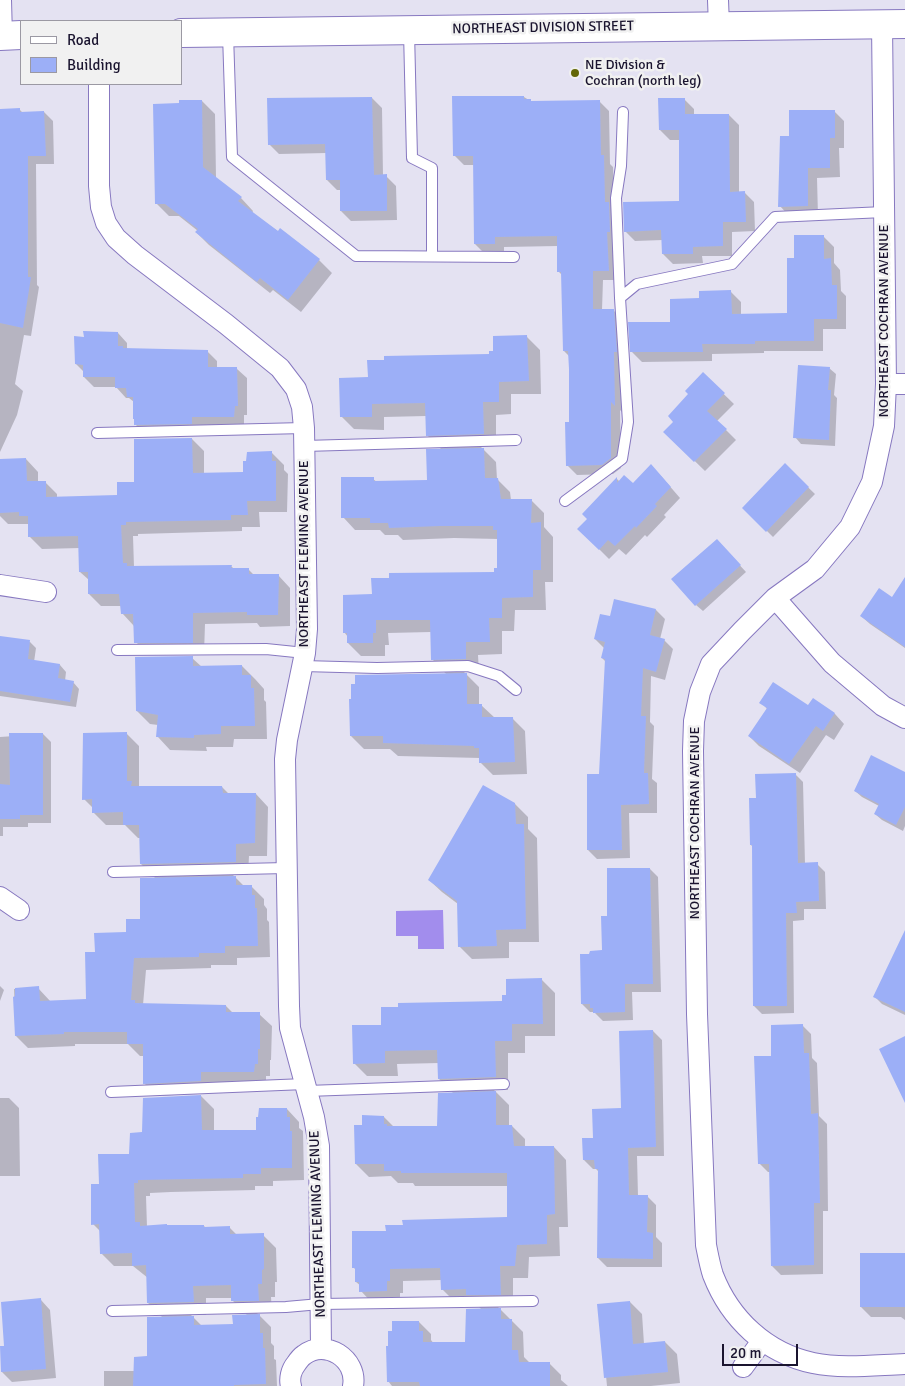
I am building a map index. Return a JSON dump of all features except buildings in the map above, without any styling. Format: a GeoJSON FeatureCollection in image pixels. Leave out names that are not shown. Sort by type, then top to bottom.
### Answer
{"type":"FeatureCollection","features":[{"type":"Feature","properties":{"kind":"main road","name":"NORTHEAST DIVISION STREET"},"geometry":{"type":"LineString","coordinates":[[182,33],[409,30],[718,13],[893,24]]}},
{"type":"Feature","properties":{"kind":"street"},"geometry":{"type":"LineString","coordinates":[[1,0],[8,36]]}},
{"type":"Feature","properties":{"kind":"street","name":"NORTHEAST COCHRAN AVENUE"},"geometry":{"type":"LineString","coordinates":[[893,24],[884,212],[895,384],[872,482],[850,527],[815,569],[775,598],[711,664],[700,692],[694,721],[693,751],[697,1014],[706,1245],[712,1273],[724,1299],[741,1322],[762,1341],[787,1355],[814,1363],[842,1365],[905,1364]]}},
{"type":"Feature","properties":{"kind":"street","name":"NORTHEAST FLEMING AVENUE"},"geometry":{"type":"LineString","coordinates":[[99,85],[99,186],[101,207],[106,223],[116,238],[135,255],[226,324],[280,368],[296,390],[302,407],[307,629],[304,659],[285,759],[286,868],[290,1028],[314,1117],[318,1146],[321,1349]]}},
{"type":"Feature","properties":{"kind":"street"},"geometry":{"type":"LineString","coordinates":[[0,586],[46,592]]}},
{"type":"Feature","properties":{"kind":"street"},"geometry":{"type":"LineString","coordinates":[[775,598],[832,663],[883,706],[905,718]]}},
{"type":"Feature","properties":{"kind":"street"},"geometry":{"type":"LineString","coordinates":[[0,897],[19,910]]}},
{"type":"Feature","properties":{"kind":"street"},"geometry":{"type":"LineString","coordinates":[[743,1367],[762,1341]]}},
{"type":"Feature","properties":{"kind":"street"},"geometry":{"type":"LineString","coordinates":[[291,1386],[290,1381],[293,1368],[305,1354],[321,1349],[337,1352],[349,1362],[354,1379],[353,1386]]}},
{"type":"Feature","properties":{"kind":"lane"},"geometry":{"type":"LineString","coordinates":[[409,30],[412,158],[432,168],[432,256]]}},
{"type":"Feature","properties":{"kind":"lane"},"geometry":{"type":"LineString","coordinates":[[228,33],[232,157],[356,256],[514,257]]}},
{"type":"Feature","properties":{"kind":"lane"},"geometry":{"type":"LineString","coordinates":[[564,500],[622,459],[628,422],[616,198],[622,166],[623,112]]}},
{"type":"Feature","properties":{"kind":"lane"},"geometry":{"type":"LineString","coordinates":[[620,298],[638,284],[732,264],[775,217],[884,212]]}},
{"type":"Feature","properties":{"kind":"lane"},"geometry":{"type":"LineString","coordinates":[[97,433],[516,440]]}},
{"type":"Feature","properties":{"kind":"lane"},"geometry":{"type":"LineString","coordinates":[[117,650],[266,649],[304,659],[377,668],[468,666],[499,676],[516,690]]}},
{"type":"Feature","properties":{"kind":"lane"},"geometry":{"type":"LineString","coordinates":[[113,872],[286,868]]}},
{"type":"Feature","properties":{"kind":"lane"},"geometry":{"type":"LineString","coordinates":[[111,1092],[504,1084]]}},
{"type":"Feature","properties":{"kind":"lane"},"geometry":{"type":"LineString","coordinates":[[112,1311],[286,1307],[320,1304],[533,1301]]}},
{"type":"Feature","properties":{"kind":"shaded area"},"geometry":{"type":"Polygon","coordinates":[[[443,910],[444,949],[418,949],[418,936],[396,936],[396,911],[443,910]]]}},
{"type":"Feature","properties":{"kind":"place","name":"NE Division & Cochran (north leg)"},"geometry":{"type":"Point","coordinates":[575,73]}}]}
